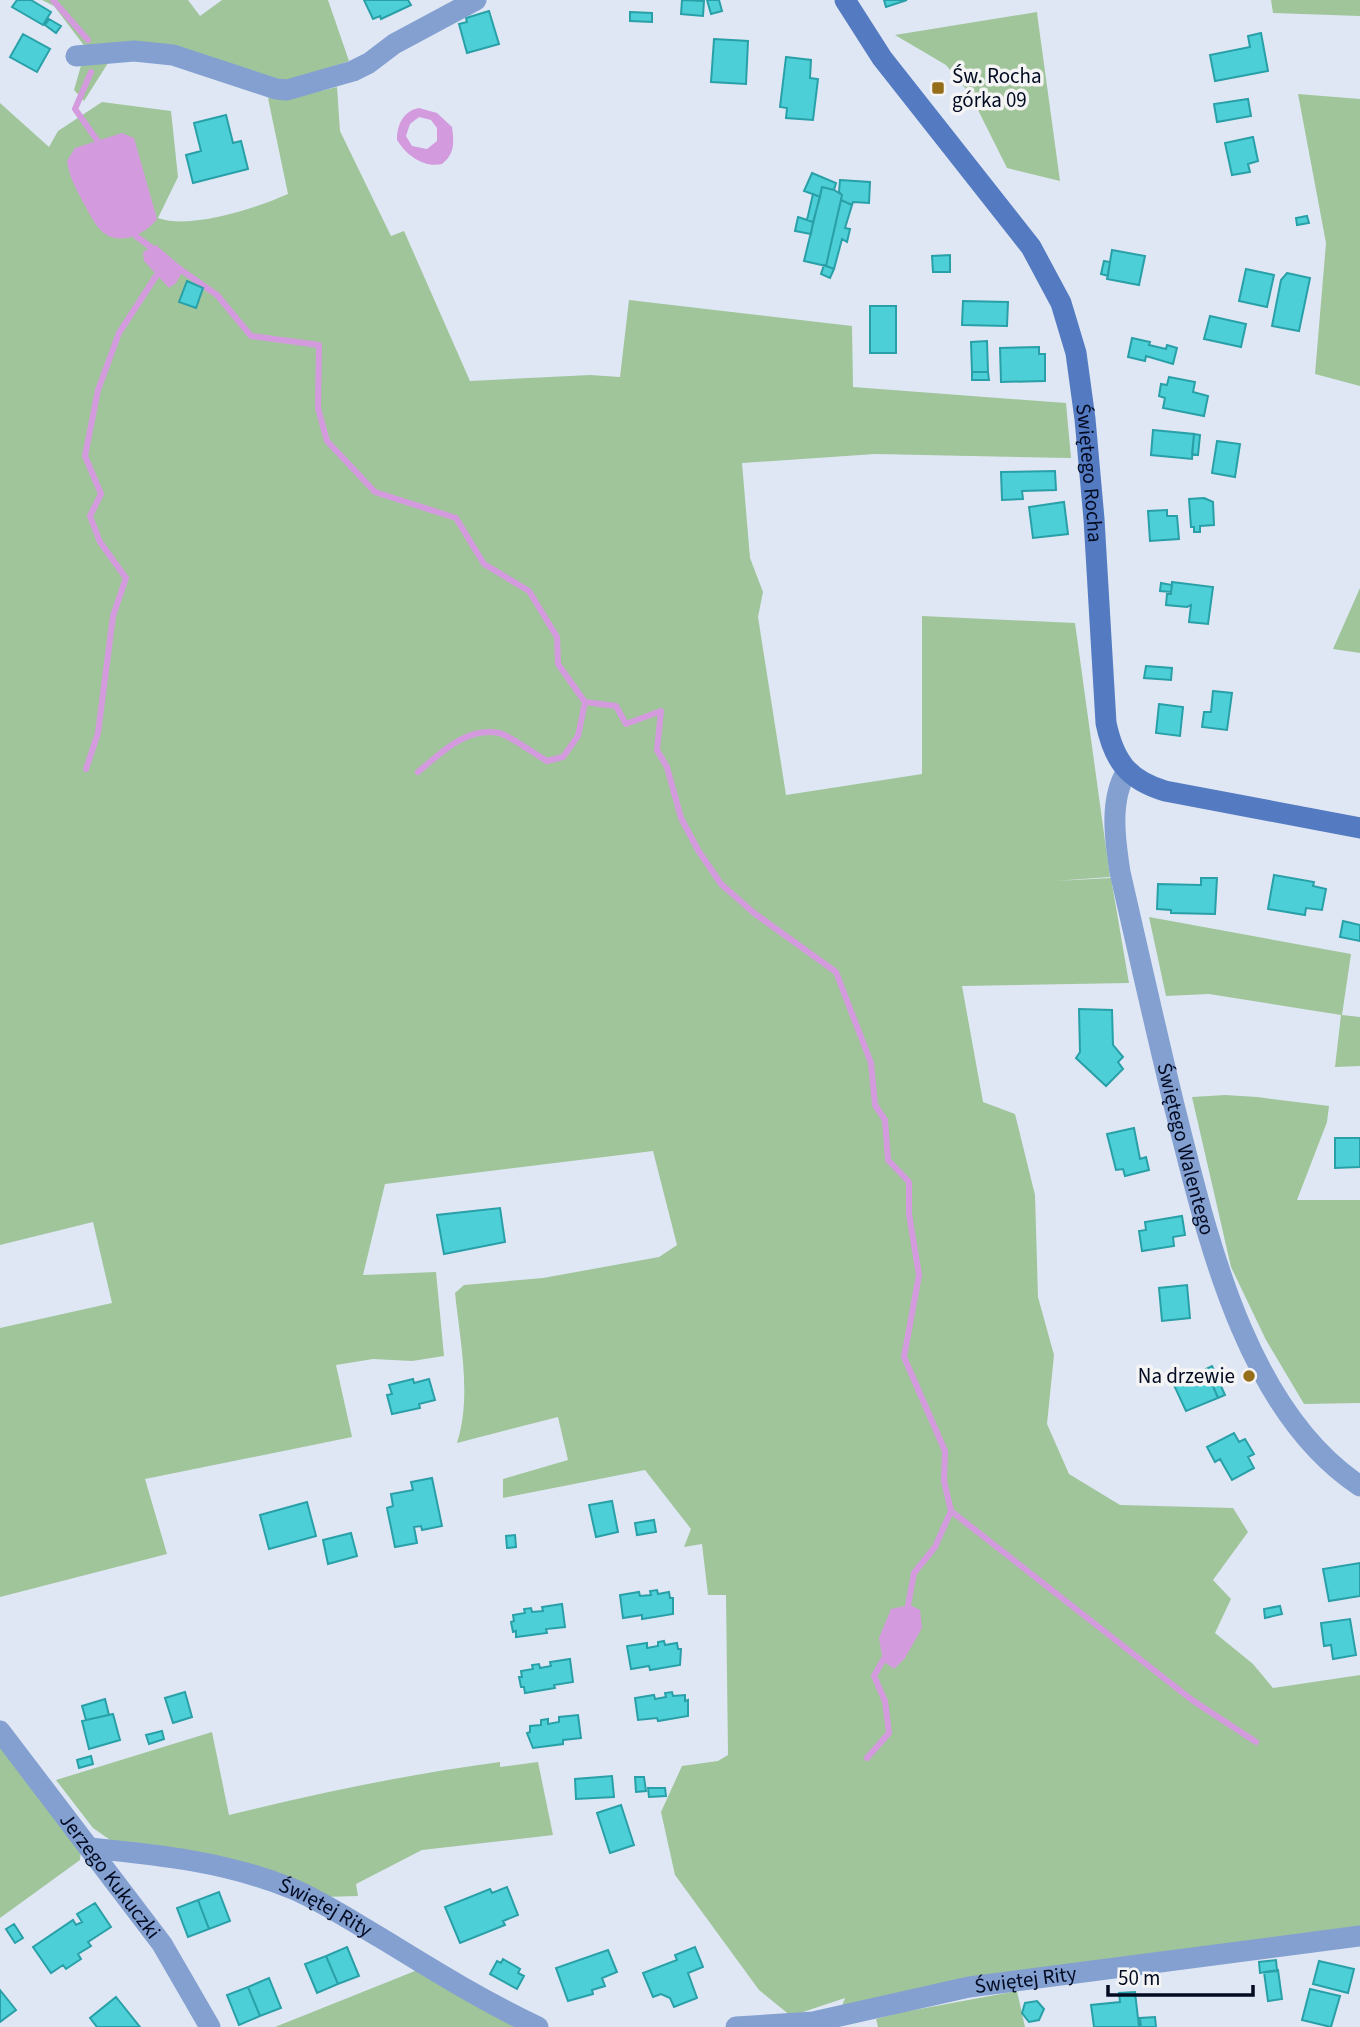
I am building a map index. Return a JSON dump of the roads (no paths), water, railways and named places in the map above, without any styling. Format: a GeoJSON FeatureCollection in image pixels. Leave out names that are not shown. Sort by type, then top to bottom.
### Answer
{"type":"FeatureCollection","features":[{"type":"Feature","properties":{"kind":"street"},"geometry":{"type":"LineString","coordinates":[[76,56],[134,51],[173,55],[276,89],[287,90],[361,67],[394,44],[476,0]]}},
{"type":"Feature","properties":{"kind":"street","name":"Świętego Rocha"},"geometry":{"type":"LineString","coordinates":[[845,0],[883,58],[1031,247],[1061,303],[1076,354],[1085,419],[1106,723],[1115,754],[1127,771]]}},
{"type":"Feature","properties":{"kind":"street"},"geometry":{"type":"LineString","coordinates":[[1127,771],[1150,786],[1166,791],[1360,828]]}},
{"type":"Feature","properties":{"kind":"street","name":"Świętego Walentego"},"geometry":{"type":"LineString","coordinates":[[1127,771],[1118,785],[1116,800],[1121,876],[1163,1063],[1220,1277],[1236,1317],[1268,1380],[1292,1418],[1318,1452],[1338,1472],[1360,1486]]}},
{"type":"Feature","properties":{"kind":"street","name":"Jerzego Kukuczki"},"geometry":{"type":"LineString","coordinates":[[0,1731],[162,1944],[210,2027]]}},
{"type":"Feature","properties":{"kind":"street","name":"Świętej Rity"},"geometry":{"type":"LineString","coordinates":[[90,1848],[163,1855],[232,1868],[294,1890],[348,1919],[492,2006],[538,2027]]}},
{"type":"Feature","properties":{"kind":"street","name":"Świętej Rity"},"geometry":{"type":"LineString","coordinates":[[736,2027],[813,2022],[969,1987],[1360,1936]]}},
{"type":"Feature","properties":{"kind":"waterway"},"geometry":{"type":"LineString","coordinates":[[53,0],[88,40]]}},
{"type":"Feature","properties":{"kind":"waterway"},"geometry":{"type":"LineString","coordinates":[[91,72],[75,109],[102,147]]}},
{"type":"Feature","properties":{"kind":"waterway"},"geometry":{"type":"LineString","coordinates":[[134,228],[136,236],[157,252]]}},
{"type":"Feature","properties":{"kind":"waterway"},"geometry":{"type":"LineString","coordinates":[[177,267],[217,295],[251,336],[319,345],[318,408],[327,441],[375,492],[456,518],[484,564],[529,591],[557,637],[558,664],[585,702],[616,706],[626,724],[661,711],[657,750],[667,767],[681,818],[698,850],[721,884],[754,913],[836,972],[871,1063],[875,1105],[885,1120],[888,1160],[909,1182],[909,1214],[919,1275],[904,1357],[945,1451],[944,1481],[951,1511],[935,1547],[914,1573],[907,1611]]}},
{"type":"Feature","properties":{"kind":"waterway"},"geometry":{"type":"LineString","coordinates":[[86,769],[98,733],[113,616],[126,578],[100,542],[90,516],[101,494],[85,456],[98,390],[119,333],[160,270]]}},
{"type":"Feature","properties":{"kind":"waterway"},"geometry":{"type":"LineString","coordinates":[[418,772],[445,749],[476,733],[499,733],[547,761],[563,757],[578,736],[585,702]]}},
{"type":"Feature","properties":{"kind":"waterway"},"geometry":{"type":"LineString","coordinates":[[951,1511],[1192,1700],[1256,1742]]}},
{"type":"Feature","properties":{"kind":"waterway"},"geometry":{"type":"LineString","coordinates":[[867,1758],[889,1733],[885,1701],[874,1676],[886,1655]]}},
{"type":"Feature","properties":{"kind":"place","name":"Św. Rocha górka 09"},"geometry":{"type":"Point","coordinates":[938,88]}},
{"type":"Feature","properties":{"kind":"place","name":"Na drzewie"},"geometry":{"type":"Point","coordinates":[1249,1376]}}]}
